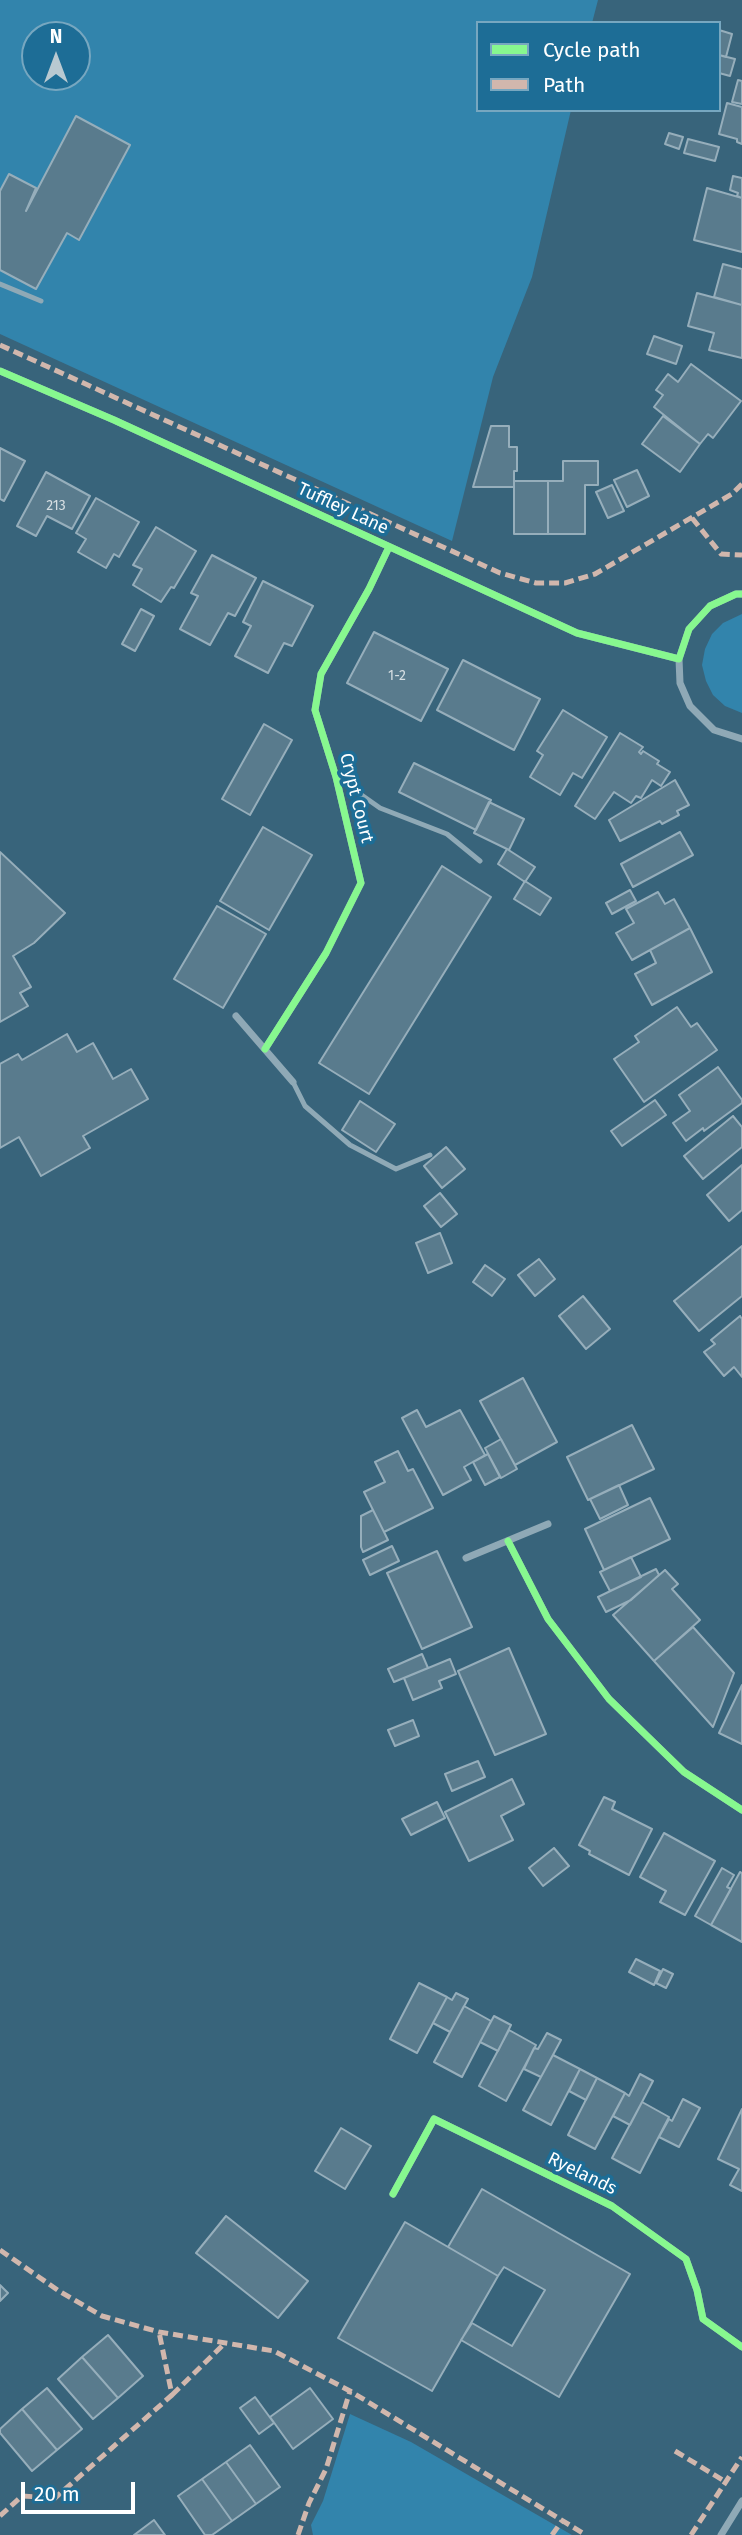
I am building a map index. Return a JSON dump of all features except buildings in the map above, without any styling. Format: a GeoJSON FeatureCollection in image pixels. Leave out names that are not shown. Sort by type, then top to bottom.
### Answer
{"type":"FeatureCollection","features":[{"type":"Feature","properties":{"kind":"street","name":"Tuffley Lane"},"geometry":{"type":"LineString","coordinates":[[0,371],[114,420],[577,633],[679,659]]}},
{"type":"Feature","properties":{"kind":"street","name":"Crypt Court"},"geometry":{"type":"LineString","coordinates":[[265,1049],[326,953],[361,883],[336,777],[315,710],[321,674],[369,589],[389,547]]}},
{"type":"Feature","properties":{"kind":"street"},"geometry":{"type":"LineString","coordinates":[[742,594],[736,594],[710,606],[703,613],[689,629],[679,659],[680,683],[690,706],[714,730],[742,739]]}},
{"type":"Feature","properties":{"kind":"street"},"geometry":{"type":"LineString","coordinates":[[236,1016],[293,1082]]}},
{"type":"Feature","properties":{"kind":"street"},"geometry":{"type":"LineString","coordinates":[[466,1558],[548,1524]]}},
{"type":"Feature","properties":{"kind":"street"},"geometry":{"type":"LineString","coordinates":[[508,1541],[548,1619],[609,1699],[684,1772],[742,1810]]}},
{"type":"Feature","properties":{"kind":"street","name":"Ryelands"},"geometry":{"type":"LineString","coordinates":[[393,2194],[434,2119],[612,2206],[686,2259],[697,2290],[703,2319],[742,2347]]}},
{"type":"Feature","properties":{"kind":"street"},"geometry":{"type":"LineString","coordinates":[[721,2535],[742,2501]]}},
{"type":"Feature","properties":{"kind":"lane"},"geometry":{"type":"LineString","coordinates":[[0,285],[41,301]]}},
{"type":"Feature","properties":{"kind":"lane"},"geometry":{"type":"LineString","coordinates":[[336,777],[380,808],[447,834],[480,861]]}},
{"type":"Feature","properties":{"kind":"lane"},"geometry":{"type":"LineString","coordinates":[[293,1082],[305,1106],[350,1145],[397,1169],[430,1155]]}},
{"type":"Feature","properties":{"kind":"shaded area"},"geometry":{"type":"Polygon","coordinates":[[[0,0],[598,0],[593,21],[476,21],[476,112],[571,112],[532,277],[493,377],[452,541],[0,334],[0,0]]]}},
{"type":"Feature","properties":{"kind":"shaded area"},"geometry":{"type":"Polygon","coordinates":[[[742,614],[742,713],[725,706],[713,695],[702,665],[712,634],[723,623],[742,614]]]}},
{"type":"Feature","properties":{"kind":"shaded area"},"geometry":{"type":"Polygon","coordinates":[[[350,2414],[411,2442],[572,2535],[313,2535],[311,2525],[323,2501],[350,2414]]]}},
{"type":"Feature","properties":{"kind":"marked path"},"geometry":{"type":"LineString","coordinates":[[0,345],[500,573],[536,583],[565,583],[595,574],[732,494],[742,484]]}},
{"type":"Feature","properties":{"kind":"marked path"},"geometry":{"type":"LineString","coordinates":[[692,518],[721,554],[742,555]]}},
{"type":"Feature","properties":{"kind":"marked path"},"geometry":{"type":"LineString","coordinates":[[0,2250],[59,2291],[102,2316],[159,2332],[274,2351],[350,2391],[586,2535]]}},
{"type":"Feature","properties":{"kind":"marked path"},"geometry":{"type":"LineString","coordinates":[[0,2516],[22,2496],[55,2498],[172,2395],[159,2332]]}},
{"type":"Feature","properties":{"kind":"marked path"},"geometry":{"type":"LineString","coordinates":[[172,2395],[225,2343]]}},
{"type":"Feature","properties":{"kind":"marked path"},"geometry":{"type":"LineString","coordinates":[[298,2535],[309,2503],[326,2469],[350,2391]]}},
{"type":"Feature","properties":{"kind":"marked path"},"geometry":{"type":"LineString","coordinates":[[675,2451],[726,2482]]}},
{"type":"Feature","properties":{"kind":"marked path"},"geometry":{"type":"LineString","coordinates":[[691,2535],[742,2457]]}},
{"type":"Feature","properties":{"kind":"marked path"},"geometry":{"type":"LineString","coordinates":[[552,2535],[562,2521]]}},
{"type":"Feature","properties":{"kind":"cycle path"},"geometry":{"type":"LineString","coordinates":[[0,371],[114,420],[577,633],[679,659],[689,629],[710,606],[736,594],[742,594]]}},
{"type":"Feature","properties":{"kind":"cycle path"},"geometry":{"type":"LineString","coordinates":[[265,1049],[326,953],[361,883],[336,777],[315,710],[321,674],[369,589],[389,547]]}},
{"type":"Feature","properties":{"kind":"cycle path"},"geometry":{"type":"LineString","coordinates":[[508,1541],[548,1619],[609,1699],[684,1772],[742,1810]]}},
{"type":"Feature","properties":{"kind":"cycle path"},"geometry":{"type":"LineString","coordinates":[[393,2194],[434,2119],[612,2206],[686,2259],[697,2290],[703,2319],[742,2347]]}}]}
